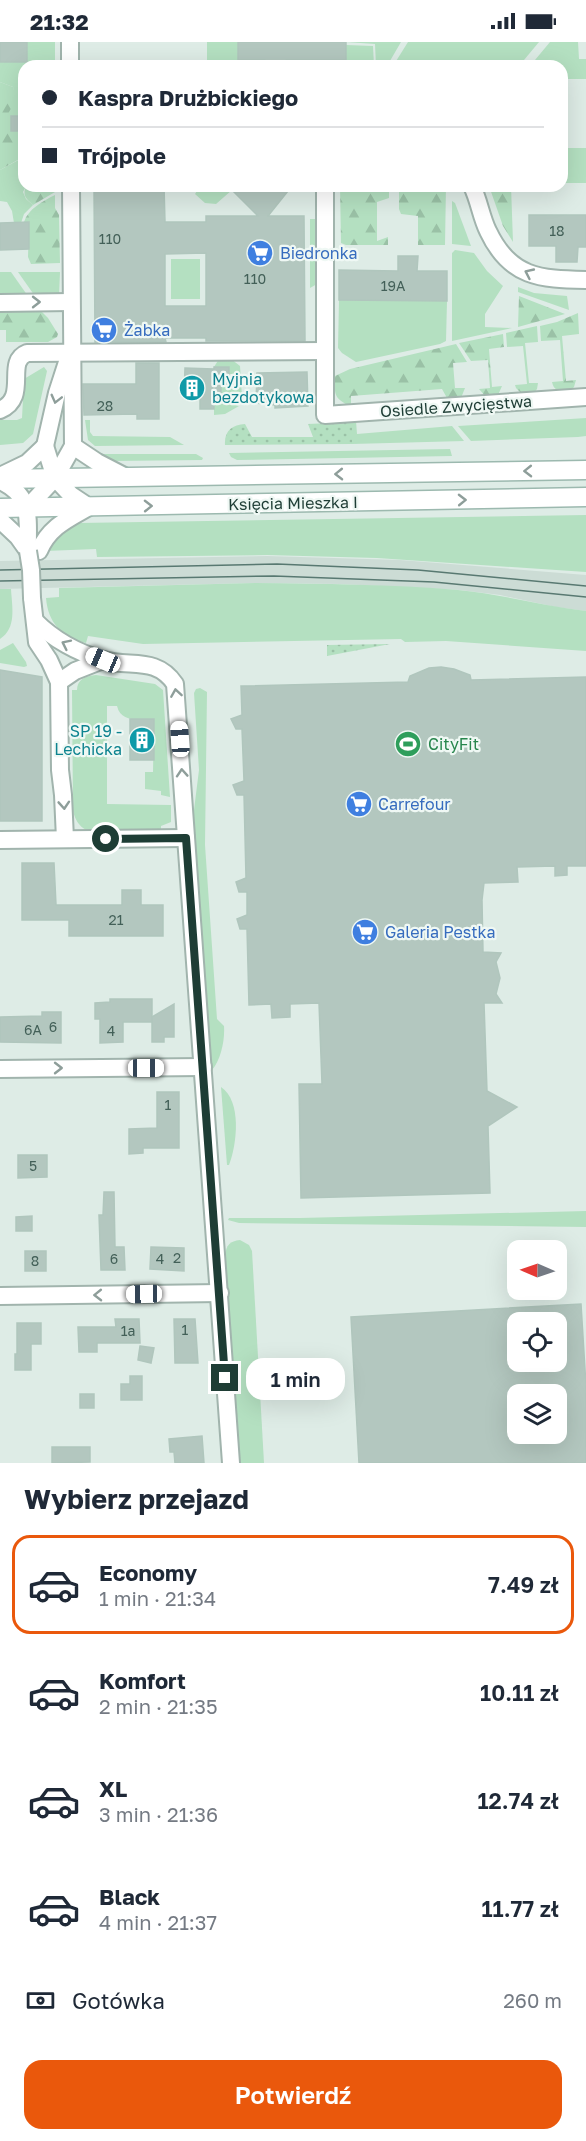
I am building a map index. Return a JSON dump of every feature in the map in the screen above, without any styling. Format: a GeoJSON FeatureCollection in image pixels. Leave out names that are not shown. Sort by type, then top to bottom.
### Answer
{"type":"FeatureCollection","features":[{"type":"Feature","properties":{"kind":"street"},"geometry":{"type":"LineString","coordinates":[[70,42],[70,60]]}},
{"type":"Feature","properties":{"kind":"street"},"geometry":{"type":"LineString","coordinates":[[27,508],[56,478],[73,446],[71,192]]}},
{"type":"Feature","properties":{"kind":"street"},"geometry":{"type":"LineString","coordinates":[[0,410],[8,407],[15,398],[17,364],[22,355],[35,352],[325,351],[325,192]]}},
{"type":"Feature","properties":{"kind":"street"},"geometry":{"type":"LineString","coordinates":[[474,192],[487,230],[496,246],[509,261],[524,272],[541,278],[586,280]]}},
{"type":"Feature","properties":{"kind":"street"},"geometry":{"type":"LineString","coordinates":[[0,303],[71,302]]}},
{"type":"Feature","properties":{"kind":"street","name":"Osiedle Zwycięstwa"},"geometry":{"type":"LineString","coordinates":[[325,351],[325,416],[586,397]]}},
{"type":"Feature","properties":{"kind":"street"},"geometry":{"type":"LineString","coordinates":[[33,551],[57,526],[89,507],[71,495],[56,478],[45,446],[57,393],[71,352]]}},
{"type":"Feature","properties":{"kind":"street"},"geometry":{"type":"LineString","coordinates":[[45,446],[27,462],[0,479],[19,494],[27,508],[33,551],[32,598],[37,642],[49,660],[59,682],[60,770],[65,839]]}},
{"type":"Feature","properties":{"kind":"street"},"geometry":{"type":"LineString","coordinates":[[73,446],[97,462],[127,477]]}},
{"type":"Feature","properties":{"kind":"street","name":"Księcia Mieszka I"},"geometry":{"type":"LineString","coordinates":[[0,479],[586,470]]}},
{"type":"Feature","properties":{"kind":"street","name":"Księcia Mieszka I"},"geometry":{"type":"LineString","coordinates":[[0,508],[586,497]]}},
{"type":"Feature","properties":{"kind":"street"},"geometry":{"type":"LineString","coordinates":[[0,520],[33,551]]}},
{"type":"Feature","properties":{"kind":"street"},"geometry":{"type":"LineString","coordinates":[[35,621],[55,639],[103,660],[159,668],[170,676],[175,684],[231,1463]]}},
{"type":"Feature","properties":{"kind":"street"},"geometry":{"type":"LineString","coordinates":[[59,682],[75,671],[103,660]]}},
{"type":"Feature","properties":{"kind":"street"},"geometry":{"type":"LineString","coordinates":[[0,840],[186,838]]}},
{"type":"Feature","properties":{"kind":"street"},"geometry":{"type":"LineString","coordinates":[[0,1069],[203,1067]]}},
{"type":"Feature","properties":{"kind":"street"},"geometry":{"type":"LineString","coordinates":[[0,1296],[220,1293]]}},
{"type":"Feature","properties":{"kind":"shaded area"},"geometry":{"type":"Polygon","coordinates":[[[267,556],[400,560],[586,575],[586,611],[460,590],[341,584],[255,583],[0,589],[0,561],[267,556]]]}},
{"type":"Feature","properties":{"kind":"green space"},"geometry":{"type":"Polygon","coordinates":[[[27,42],[55,42],[55,60],[27,60],[27,42]]]}},
{"type":"Feature","properties":{"kind":"green space"},"geometry":{"type":"Polygon","coordinates":[[[207,42],[238,42],[238,60],[207,60],[207,42]]]}},
{"type":"Feature","properties":{"kind":"green space"},"geometry":{"type":"Polygon","coordinates":[[[346,42],[401,42],[390,60],[376,60],[375,44],[346,42]]]}},
{"type":"Feature","properties":{"kind":"green space"},"geometry":{"type":"Polygon","coordinates":[[[408,42],[539,42],[524,60],[397,60],[408,42]]]}},
{"type":"Feature","properties":{"kind":"green space"},"geometry":{"type":"Polygon","coordinates":[[[550,42],[578,42],[579,59],[586,59],[586,79],[568,79],[568,60],[535,60],[550,42]]]}},
{"type":"Feature","properties":{"kind":"green space"},"geometry":{"type":"Polygon","coordinates":[[[346,45],[373,46],[374,60],[326,60],[346,45]]]}},
{"type":"Feature","properties":{"kind":"green space"},"geometry":{"type":"Polygon","coordinates":[[[0,62],[18,62],[18,131],[8,130],[4,121],[12,105],[14,94],[13,87],[0,82],[0,62]]]}},
{"type":"Feature","properties":{"kind":"green space"},"geometry":{"type":"Polygon","coordinates":[[[0,82],[13,87],[15,95],[7,123],[9,130],[18,131],[18,160],[0,170],[0,82]]]}},
{"type":"Feature","properties":{"kind":"green space"},"geometry":{"type":"Polygon","coordinates":[[[568,148],[586,148],[586,183],[568,183],[568,148]]]}},
{"type":"Feature","properties":{"kind":"green space"},"geometry":{"type":"Polygon","coordinates":[[[18,160],[18,192],[23,192],[26,199],[33,205],[24,214],[21,223],[14,223],[12,211],[7,202],[0,201],[0,170],[18,160]]]}},
{"type":"Feature","properties":{"kind":"green space"},"geometry":{"type":"Polygon","coordinates":[[[24,192],[55,192],[33,205],[25,197],[24,192]]]}},
{"type":"Feature","properties":{"kind":"green space"},"geometry":{"type":"Polygon","coordinates":[[[196,192],[230,192],[216,204],[205,203],[195,194],[196,192]]]}},
{"type":"Feature","properties":{"kind":"green space"},"geometry":{"type":"Polygon","coordinates":[[[340,192],[389,192],[389,198],[377,202],[377,241],[388,237],[388,245],[341,243],[340,192]]]}},
{"type":"Feature","properties":{"kind":"green space"},"geometry":{"type":"Polygon","coordinates":[[[399,192],[446,192],[445,245],[418,245],[418,216],[401,214],[399,192]]]}},
{"type":"Feature","properties":{"kind":"green space"},"geometry":{"type":"Polygon","coordinates":[[[491,192],[511,192],[513,242],[503,226],[491,192]]]}},
{"type":"Feature","properties":{"kind":"green space"},"geometry":{"type":"Polygon","coordinates":[[[55,195],[55,208],[59,215],[60,263],[31,264],[28,257],[29,223],[24,222],[32,209],[55,195]]]}},
{"type":"Feature","properties":{"kind":"green space"},"geometry":{"type":"Polygon","coordinates":[[[452,201],[455,203],[471,246],[452,244],[452,201]]]}},
{"type":"Feature","properties":{"kind":"green space"},"geometry":{"type":"Polygon","coordinates":[[[310,219],[320,219],[319,279],[317,284],[310,288],[310,219]]]}},
{"type":"Feature","properties":{"kind":"green space"},"geometry":{"type":"Polygon","coordinates":[[[455,250],[474,253],[487,271],[503,286],[485,314],[485,327],[512,328],[452,341],[452,253],[455,250]]]}},
{"type":"Feature","properties":{"kind":"green space"},"geometry":{"type":"Polygon","coordinates":[[[171,259],[200,259],[200,299],[171,299],[171,259]]]}},
{"type":"Feature","properties":{"kind":"green space"},"geometry":{"type":"Polygon","coordinates":[[[0,272],[11,272],[30,299],[0,299],[0,272]]]}},
{"type":"Feature","properties":{"kind":"green space"},"geometry":{"type":"Polygon","coordinates":[[[18,272],[60,272],[59,296],[37,299],[18,272]]]}},
{"type":"Feature","properties":{"kind":"green space"},"geometry":{"type":"Polygon","coordinates":[[[518,287],[534,293],[567,296],[569,310],[518,292],[518,287]]]}},
{"type":"Feature","properties":{"kind":"green space"},"geometry":{"type":"Polygon","coordinates":[[[519,296],[565,314],[518,327],[519,296]]]}},
{"type":"Feature","properties":{"kind":"green space"},"geometry":{"type":"Polygon","coordinates":[[[339,300],[447,301],[446,341],[356,362],[338,348],[339,300]]]}},
{"type":"Feature","properties":{"kind":"green space"},"geometry":{"type":"Polygon","coordinates":[[[0,310],[40,310],[48,318],[58,334],[57,337],[48,342],[6,342],[6,330],[0,330],[0,310]]]}},
{"type":"Feature","properties":{"kind":"green space"},"geometry":{"type":"Polygon","coordinates":[[[578,313],[579,334],[562,336],[566,381],[576,380],[570,391],[558,390],[554,388],[552,382],[563,381],[560,340],[541,341],[540,326],[578,313]]]}},
{"type":"Feature","properties":{"kind":"green space"},"geometry":{"type":"Polygon","coordinates":[[[537,326],[538,342],[525,343],[529,383],[538,383],[537,389],[533,394],[522,394],[515,385],[527,384],[523,346],[507,347],[506,333],[537,326]]]}},
{"type":"Feature","properties":{"kind":"green space"},"geometry":{"type":"Polygon","coordinates":[[[503,334],[504,347],[489,349],[492,387],[502,386],[498,395],[486,397],[479,389],[490,388],[488,360],[471,361],[459,343],[503,334]]]}},
{"type":"Feature","properties":{"kind":"green space"},"geometry":{"type":"Polygon","coordinates":[[[456,344],[467,362],[453,363],[455,388],[465,388],[461,398],[452,400],[447,398],[442,389],[351,396],[351,407],[337,396],[335,376],[350,369],[456,344]]]}},
{"type":"Feature","properties":{"kind":"green space"},"geometry":{"type":"Polygon","coordinates":[[[219,359],[231,359],[240,366],[242,397],[232,397],[232,404],[239,406],[225,414],[214,415],[214,402],[221,402],[221,385],[229,385],[229,382],[234,381],[234,374],[229,374],[228,367],[214,367],[219,359]]]}},
{"type":"Feature","properties":{"kind":"green space"},"geometry":{"type":"Polygon","coordinates":[[[44,367],[47,371],[33,434],[23,443],[0,445],[0,420],[22,418],[24,379],[44,367]]]}},
{"type":"Feature","properties":{"kind":"green space"},"geometry":{"type":"Polygon","coordinates":[[[586,418],[586,436],[578,437],[471,441],[458,426],[586,418]]]}},
{"type":"Feature","properties":{"kind":"green space"},"geometry":{"type":"Polygon","coordinates":[[[85,420],[90,420],[90,432],[93,436],[170,437],[184,445],[95,446],[88,440],[85,420]]]}},
{"type":"Feature","properties":{"kind":"green space"},"geometry":{"type":"Polygon","coordinates":[[[356,421],[357,434],[452,426],[464,441],[352,444],[352,422],[356,421]]]}},
{"type":"Feature","properties":{"kind":"green space"},"geometry":{"type":"Polygon","coordinates":[[[352,422],[352,444],[225,445],[227,432],[233,427],[245,424],[252,437],[313,437],[308,424],[352,422]]]}},
{"type":"Feature","properties":{"kind":"green space"},"geometry":{"type":"Polygon","coordinates":[[[450,449],[452,456],[237,460],[229,453],[450,449]]]}},
{"type":"Feature","properties":{"kind":"green space"},"geometry":{"type":"Polygon","coordinates":[[[92,454],[196,454],[203,458],[202,460],[113,461],[92,454]]]}},
{"type":"Feature","properties":{"kind":"green space"},"geometry":{"type":"Polygon","coordinates":[[[586,515],[586,572],[377,558],[267,555],[97,557],[96,549],[45,551],[65,527],[78,523],[586,515]]]}},
{"type":"Feature","properties":{"kind":"green space"},"geometry":{"type":"Polygon","coordinates":[[[255,583],[382,585],[458,590],[586,611],[586,651],[446,641],[405,642],[401,639],[143,644],[88,636],[86,643],[70,637],[58,628],[50,615],[46,598],[59,597],[59,588],[255,583]]]}},
{"type":"Feature","properties":{"kind":"green space"},"geometry":{"type":"Polygon","coordinates":[[[0,589],[11,589],[12,610],[9,629],[0,639],[0,589]]]}},
{"type":"Feature","properties":{"kind":"green space"},"geometry":{"type":"Polygon","coordinates":[[[13,643],[27,666],[0,663],[0,650],[13,643]]]}},
{"type":"Feature","properties":{"kind":"green space"},"geometry":{"type":"Polygon","coordinates":[[[390,644],[327,656],[327,645],[390,644]]]}},
{"type":"Feature","properties":{"kind":"green space"},"geometry":{"type":"Polygon","coordinates":[[[96,675],[155,684],[163,690],[170,797],[161,795],[161,791],[145,789],[145,772],[153,772],[154,719],[127,718],[122,715],[117,706],[107,706],[107,804],[171,805],[171,822],[161,826],[161,831],[94,832],[82,827],[75,817],[73,811],[72,690],[77,690],[83,679],[96,675]]]}},
{"type":"Feature","properties":{"kind":"green space"},"geometry":{"type":"Polygon","coordinates":[[[200,688],[207,692],[205,845],[217,1019],[224,1026],[222,1050],[212,1070],[193,818],[199,770],[194,693],[200,688]]]}},
{"type":"Feature","properties":{"kind":"green space"},"geometry":{"type":"Polygon","coordinates":[[[221,1087],[228,1094],[235,1112],[236,1135],[229,1165],[227,1165],[221,1087]]]}},
{"type":"Feature","properties":{"kind":"green space"},"geometry":{"type":"Polygon","coordinates":[[[586,1211],[586,1227],[239,1223],[228,1220],[229,1218],[586,1211]]]}},
{"type":"Feature","properties":{"kind":"green space"},"geometry":{"type":"Polygon","coordinates":[[[240,1240],[249,1245],[252,1251],[264,1463],[239,1463],[225,1256],[229,1244],[240,1240]]]}},
{"type":"Feature","properties":{"kind":"building"},"geometry":{"type":"Polygon","coordinates":[[[0,42],[27,42],[27,60],[0,62],[0,42]]]}},
{"type":"Feature","properties":{"kind":"building"},"geometry":{"type":"Polygon","coordinates":[[[238,42],[346,42],[346,60],[238,60],[238,42]]]}},
{"type":"Feature","properties":{"kind":"building"},"geometry":{"type":"Polygon","coordinates":[[[11,116],[18,116],[18,131],[11,131],[11,116]]]}},
{"type":"Feature","properties":{"kind":"building"},"geometry":{"type":"Polygon","coordinates":[[[94,192],[164,192],[165,222],[206,222],[206,216],[258,216],[234,192],[287,192],[268,216],[304,216],[305,341],[206,341],[206,338],[165,338],[166,342],[95,342],[94,192]],[[206,253],[165,254],[165,306],[206,306],[206,253]]]}},
{"type":"Feature","properties":{"kind":"building"},"geometry":{"type":"Polygon","coordinates":[[[529,215],[586,215],[586,247],[578,247],[577,262],[556,262],[556,246],[529,246],[529,215]]]}},
{"type":"Feature","properties":{"kind":"building"},"geometry":{"type":"Polygon","coordinates":[[[29,222],[29,249],[0,250],[0,223],[29,222]]]}},
{"type":"Feature","properties":{"kind":"building"},"geometry":{"type":"Polygon","coordinates":[[[398,256],[418,256],[417,271],[447,271],[447,301],[339,300],[339,270],[398,271],[398,256]]]}},
{"type":"Feature","properties":{"kind":"building"},"geometry":{"type":"Polygon","coordinates":[[[136,363],[159,363],[159,419],[137,419],[137,414],[84,415],[83,384],[136,384],[136,363]]]}},
{"type":"Feature","properties":{"kind":"building"},"geometry":{"type":"Polygon","coordinates":[[[214,367],[229,367],[229,385],[221,385],[221,402],[214,402],[214,409],[200,409],[200,396],[184,396],[185,368],[214,369],[214,367]]]}},
{"type":"Feature","properties":{"kind":"building"},"geometry":{"type":"Polygon","coordinates":[[[307,372],[308,406],[275,408],[275,405],[256,403],[257,373],[307,372]]]}},
{"type":"Feature","properties":{"kind":"building","name":"Galeria Pestka"},"geometry":{"type":"Polygon","coordinates":[[[441,667],[470,675],[471,680],[586,677],[586,866],[567,866],[567,875],[555,876],[555,866],[517,867],[518,882],[484,883],[483,952],[501,953],[496,962],[500,978],[496,994],[502,1003],[484,1003],[487,1091],[517,1107],[488,1126],[490,1193],[301,1198],[299,1084],[322,1084],[319,1003],[290,1004],[290,1017],[272,1018],[271,1004],[249,1005],[247,929],[240,929],[237,919],[247,915],[247,892],[239,892],[236,882],[246,878],[244,795],[237,795],[233,785],[244,781],[242,729],[236,729],[231,719],[242,715],[241,686],[408,682],[410,676],[429,668],[441,667]]]}},
{"type":"Feature","properties":{"kind":"building"},"geometry":{"type":"Polygon","coordinates":[[[0,670],[42,677],[42,821],[0,821],[0,670]]]}},
{"type":"Feature","properties":{"kind":"building","name":"SP 19 - Lechicka"},"geometry":{"type":"Polygon","coordinates":[[[130,719],[154,719],[154,760],[130,760],[130,719]]]}},
{"type":"Feature","properties":{"kind":"building"},"geometry":{"type":"Polygon","coordinates":[[[22,863],[54,863],[56,905],[122,905],[122,890],[141,890],[141,905],[163,905],[163,936],[69,936],[69,920],[22,920],[22,863]]]}},
{"type":"Feature","properties":{"kind":"building"},"geometry":{"type":"Polygon","coordinates":[[[110,999],[152,999],[152,1022],[123,1022],[123,1042],[100,1043],[100,1019],[95,1019],[95,1003],[110,1002],[110,999]]]}},
{"type":"Feature","properties":{"kind":"building"},"geometry":{"type":"Polygon","coordinates":[[[174,1004],[174,1037],[164,1037],[164,1042],[152,1042],[152,1017],[174,1004]]]}},
{"type":"Feature","properties":{"kind":"building"},"geometry":{"type":"Polygon","coordinates":[[[42,1012],[61,1012],[61,1043],[0,1042],[0,1017],[42,1016],[42,1012]]]}},
{"type":"Feature","properties":{"kind":"building"},"geometry":{"type":"Polygon","coordinates":[[[157,1092],[179,1092],[179,1148],[143,1148],[143,1153],[129,1154],[129,1129],[157,1128],[157,1092]]]}},
{"type":"Feature","properties":{"kind":"building"},"geometry":{"type":"Polygon","coordinates":[[[18,1155],[47,1155],[47,1177],[18,1178],[18,1155]]]}},
{"type":"Feature","properties":{"kind":"building"},"geometry":{"type":"Polygon","coordinates":[[[104,1192],[114,1192],[115,1247],[124,1247],[125,1270],[101,1270],[99,1215],[103,1215],[104,1192]]]}},
{"type":"Feature","properties":{"kind":"building"},"geometry":{"type":"Polygon","coordinates":[[[32,1216],[32,1231],[16,1231],[16,1217],[32,1216]]]}},
{"type":"Feature","properties":{"kind":"building"},"geometry":{"type":"Polygon","coordinates":[[[151,1247],[184,1248],[184,1271],[150,1269],[151,1247]]]}},
{"type":"Feature","properties":{"kind":"building"},"geometry":{"type":"Polygon","coordinates":[[[25,1251],[46,1251],[46,1271],[25,1271],[25,1251]]]}},
{"type":"Feature","properties":{"kind":"building"},"geometry":{"type":"Polygon","coordinates":[[[581,1304],[586,1386],[586,1463],[359,1463],[351,1317],[581,1304]]]}},
{"type":"Feature","properties":{"kind":"building"},"geometry":{"type":"Polygon","coordinates":[[[115,1319],[139,1319],[140,1343],[97,1343],[97,1352],[79,1352],[78,1327],[116,1327],[115,1319]]]}},
{"type":"Feature","properties":{"kind":"building"},"geometry":{"type":"Polygon","coordinates":[[[174,1319],[195,1319],[198,1363],[175,1363],[174,1319]]]}},
{"type":"Feature","properties":{"kind":"building"},"geometry":{"type":"Polygon","coordinates":[[[17,1323],[41,1323],[41,1344],[31,1344],[31,1370],[15,1370],[17,1323]]]}},
{"type":"Feature","properties":{"kind":"building"},"geometry":{"type":"Polygon","coordinates":[[[140,1346],[154,1348],[151,1363],[138,1360],[140,1346]]]}},
{"type":"Feature","properties":{"kind":"building"},"geometry":{"type":"Polygon","coordinates":[[[130,1376],[142,1376],[142,1400],[121,1400],[121,1384],[130,1384],[130,1376]]]}},
{"type":"Feature","properties":{"kind":"building"},"geometry":{"type":"Polygon","coordinates":[[[80,1394],[94,1394],[94,1408],[80,1408],[80,1394]]]}},
{"type":"Feature","properties":{"kind":"building"},"geometry":{"type":"Polygon","coordinates":[[[202,1436],[204,1463],[175,1463],[174,1452],[170,1452],[169,1439],[202,1436]]]}},
{"type":"Feature","properties":{"kind":"building"},"geometry":{"type":"Polygon","coordinates":[[[52,1447],[90,1447],[90,1462],[52,1463],[52,1447]]]}},
{"type":"Feature","properties":{"kind":"tram line"},"geometry":{"type":"LineString","coordinates":[[0,570],[277,564],[418,570],[586,586]]}},
{"type":"Feature","properties":{"kind":"tram line"},"geometry":{"type":"LineString","coordinates":[[0,581],[274,576],[434,582],[586,597]]}},
{"type":"Feature","properties":{"kind":"place","name":"Biedronka"},"geometry":{"type":"Point","coordinates":[260,253]}},
{"type":"Feature","properties":{"kind":"place","name":"Żabka"},"geometry":{"type":"Point","coordinates":[104,330]}},
{"type":"Feature","properties":{"kind":"place","name":"Myjnia bezdotykowa"},"geometry":{"type":"Point","coordinates":[192,388]}},
{"type":"Feature","properties":{"kind":"place","name":"SP 19 - Lechicka"},"geometry":{"type":"Point","coordinates":[142,740]}},
{"type":"Feature","properties":{"kind":"place","name":"CityFit"},"geometry":{"type":"Point","coordinates":[408,744]}},
{"type":"Feature","properties":{"kind":"place","name":"Carrefour"},"geometry":{"type":"Point","coordinates":[359,804]}},
{"type":"Feature","properties":{"kind":"place","name":"Galeria Pestka"},"geometry":{"type":"Point","coordinates":[365,932]}},
{"type":"Feature","properties":{"kind":"route"},"geometry":{"type":"LineString","coordinates":[[106,839],[186,838],[225,1378]]}}]}
